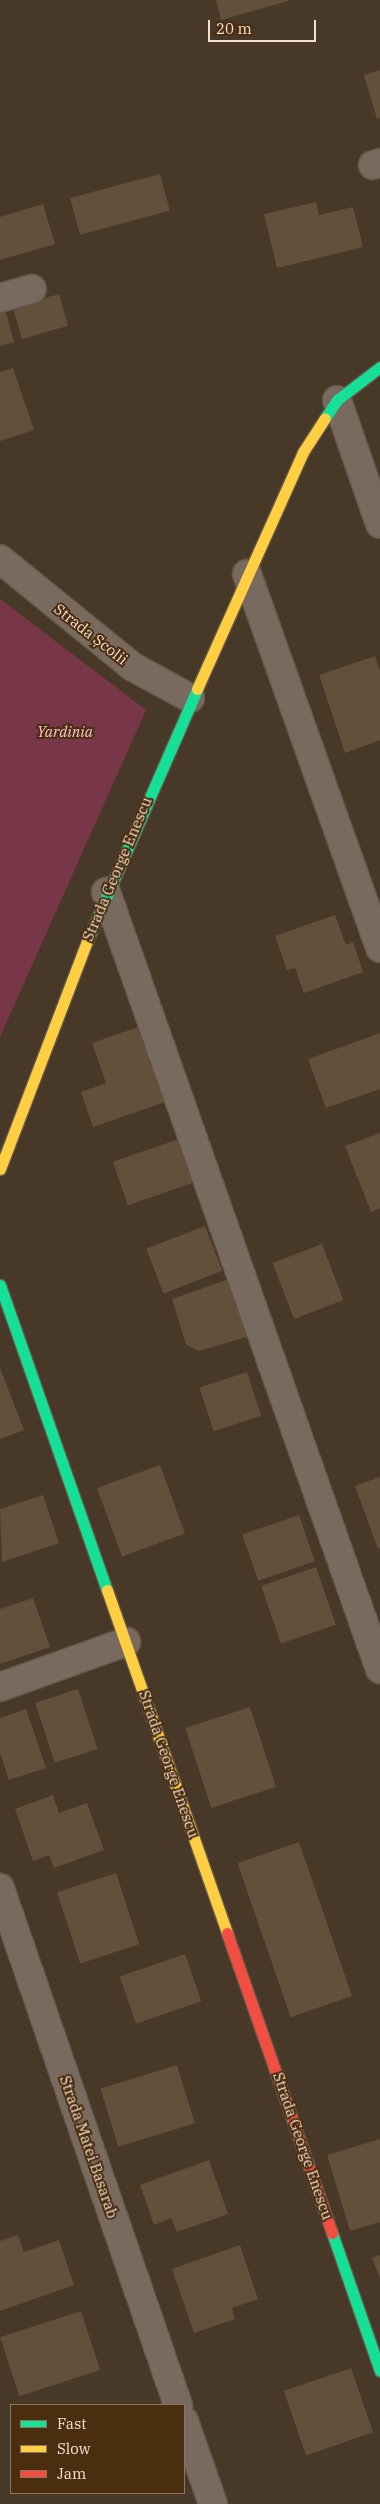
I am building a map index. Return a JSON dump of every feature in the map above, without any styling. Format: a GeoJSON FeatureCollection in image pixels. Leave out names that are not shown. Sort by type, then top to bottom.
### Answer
{"type":"FeatureCollection","features":[{"type":"Feature","properties":{"kind":"street"},"geometry":{"type":"LineString","coordinates":[[0,298],[32,290]]}},
{"type":"Feature","properties":{"kind":"street","name":"Strada George Enescu"},"geometry":{"type":"LineString","coordinates":[[0,1169],[106,892],[190,698],[303,452],[337,400],[380,367]]}},
{"type":"Feature","properties":{"kind":"street"},"geometry":{"type":"LineString","coordinates":[[337,400],[380,524]]}},
{"type":"Feature","properties":{"kind":"street","name":"Strada Școlii"},"geometry":{"type":"LineString","coordinates":[[0,559],[133,667],[190,698]]}},
{"type":"Feature","properties":{"kind":"street"},"geometry":{"type":"LineString","coordinates":[[247,574],[380,948]]}},
{"type":"Feature","properties":{"kind":"street"},"geometry":{"type":"LineString","coordinates":[[106,892],[380,1669]]}},
{"type":"Feature","properties":{"kind":"street","name":"Strada George Enescu"},"geometry":{"type":"LineString","coordinates":[[0,1285],[380,2371]]}},
{"type":"Feature","properties":{"kind":"street"},"geometry":{"type":"LineString","coordinates":[[0,1687],[126,1642]]}},
{"type":"Feature","properties":{"kind":"street","name":"Strada Matei Basarab"},"geometry":{"type":"LineString","coordinates":[[0,1888],[178,2404]]}},
{"type":"Feature","properties":{"kind":"street"},"geometry":{"type":"LineString","coordinates":[[185,2424],[212,2504]]}},
{"type":"Feature","properties":{"kind":"green space","name":"Yardinia"},"geometry":{"type":"Polygon","coordinates":[[[0,599],[146,710],[0,1037],[0,599]]]}},
{"type":"Feature","properties":{"kind":"building"},"geometry":{"type":"Polygon","coordinates":[[[216,0],[288,0],[288,1],[221,20],[216,0]]]}},
{"type":"Feature","properties":{"kind":"building"},"geometry":{"type":"Polygon","coordinates":[[[380,70],[380,118],[377,119],[364,75],[380,70]]]}},
{"type":"Feature","properties":{"kind":"building"},"geometry":{"type":"Polygon","coordinates":[[[160,174],[170,211],[80,235],[70,198],[160,174]]]}},
{"type":"Feature","properties":{"kind":"building"},"geometry":{"type":"Polygon","coordinates":[[[316,202],[319,215],[353,207],[363,247],[277,268],[264,214],[316,202]]]}},
{"type":"Feature","properties":{"kind":"building"},"geometry":{"type":"Polygon","coordinates":[[[43,204],[55,244],[0,260],[0,217],[43,204]]]}},
{"type":"Feature","properties":{"kind":"building"},"geometry":{"type":"Polygon","coordinates":[[[59,294],[68,326],[22,339],[13,307],[59,294]]]}},
{"type":"Feature","properties":{"kind":"building"},"geometry":{"type":"Polygon","coordinates":[[[5,309],[14,342],[0,346],[0,311],[5,309]]]}},
{"type":"Feature","properties":{"kind":"building"},"geometry":{"type":"Polygon","coordinates":[[[13,368],[34,430],[0,441],[0,372],[13,368]]]}},
{"type":"Feature","properties":{"kind":"building"},"geometry":{"type":"Polygon","coordinates":[[[375,656],[380,671],[380,740],[345,753],[319,675],[375,656]]]}},
{"type":"Feature","properties":{"kind":"building"},"geometry":{"type":"Polygon","coordinates":[[[335,915],[346,945],[353,942],[363,972],[304,993],[295,968],[287,970],[275,936],[335,915]]]}},
{"type":"Feature","properties":{"kind":"building"},"geometry":{"type":"Polygon","coordinates":[[[141,1026],[168,1101],[93,1127],[81,1092],[106,1083],[92,1043],[141,1026]]]}},
{"type":"Feature","properties":{"kind":"building"},"geometry":{"type":"Polygon","coordinates":[[[380,1033],[380,1089],[326,1108],[308,1059],[380,1033]]]}},
{"type":"Feature","properties":{"kind":"building"},"geometry":{"type":"Polygon","coordinates":[[[380,1133],[380,1208],[371,1212],[345,1146],[380,1133]]]}},
{"type":"Feature","properties":{"kind":"building"},"geometry":{"type":"Polygon","coordinates":[[[179,1139],[194,1182],[128,1205],[113,1162],[179,1139]]]}},
{"type":"Feature","properties":{"kind":"building"},"geometry":{"type":"Polygon","coordinates":[[[205,1226],[222,1271],[163,1293],[146,1249],[205,1226]]]}},
{"type":"Feature","properties":{"kind":"building"},"geometry":{"type":"Polygon","coordinates":[[[322,1244],[344,1300],[294,1319],[273,1263],[322,1244]]]}},
{"type":"Feature","properties":{"kind":"building"},"geometry":{"type":"Polygon","coordinates":[[[229,1279],[250,1336],[199,1351],[186,1345],[172,1299],[229,1279]]]}},
{"type":"Feature","properties":{"kind":"building"},"geometry":{"type":"Polygon","coordinates":[[[0,1368],[24,1430],[0,1439],[0,1368]]]}},
{"type":"Feature","properties":{"kind":"building"},"geometry":{"type":"Polygon","coordinates":[[[247,1372],[261,1416],[214,1431],[199,1387],[247,1372]]]}},
{"type":"Feature","properties":{"kind":"building"},"geometry":{"type":"Polygon","coordinates":[[[160,1465],[185,1534],[122,1557],[97,1488],[160,1465]]]}},
{"type":"Feature","properties":{"kind":"building"},"geometry":{"type":"Polygon","coordinates":[[[380,1477],[380,1548],[378,1549],[355,1486],[380,1477]]]}},
{"type":"Feature","properties":{"kind":"building"},"geometry":{"type":"Polygon","coordinates":[[[43,1495],[59,1543],[2,1562],[0,1509],[43,1495]]]}},
{"type":"Feature","properties":{"kind":"building"},"geometry":{"type":"Polygon","coordinates":[[[299,1515],[315,1561],[258,1581],[242,1535],[299,1515]]]}},
{"type":"Feature","properties":{"kind":"building"},"geometry":{"type":"Polygon","coordinates":[[[316,1567],[336,1625],[281,1644],[261,1586],[316,1567]]]}},
{"type":"Feature","properties":{"kind":"building"},"geometry":{"type":"Polygon","coordinates":[[[33,1598],[50,1647],[0,1664],[0,1609],[33,1598]]]}},
{"type":"Feature","properties":{"kind":"building"},"geometry":{"type":"Polygon","coordinates":[[[78,1689],[97,1749],[55,1763],[35,1703],[78,1689]]]}},
{"type":"Feature","properties":{"kind":"building"},"geometry":{"type":"Polygon","coordinates":[[[250,1707],[276,1787],[211,1808],[185,1728],[250,1707]]]}},
{"type":"Feature","properties":{"kind":"building"},"geometry":{"type":"Polygon","coordinates":[[[26,1709],[46,1768],[9,1780],[0,1753],[0,1718],[26,1709]]]}},
{"type":"Feature","properties":{"kind":"building"},"geometry":{"type":"Polygon","coordinates":[[[53,1795],[59,1813],[87,1803],[104,1850],[54,1868],[49,1855],[33,1861],[15,1809],[53,1795]]]}},
{"type":"Feature","properties":{"kind":"building"},"geometry":{"type":"Polygon","coordinates":[[[299,1842],[352,1996],[291,2017],[238,1863],[299,1842]]]}},
{"type":"Feature","properties":{"kind":"building"},"geometry":{"type":"Polygon","coordinates":[[[116,1873],[139,1944],[80,1963],[57,1892],[116,1873]]]}},
{"type":"Feature","properties":{"kind":"building"},"geometry":{"type":"Polygon","coordinates":[[[185,1954],[201,2001],[136,2024],[120,1976],[185,1954]]]}},
{"type":"Feature","properties":{"kind":"building"},"geometry":{"type":"Polygon","coordinates":[[[177,2065],[195,2123],[118,2147],[100,2088],[177,2065]]]}},
{"type":"Feature","properties":{"kind":"building"},"geometry":{"type":"Polygon","coordinates":[[[380,2139],[380,2222],[350,2231],[327,2155],[380,2139]]]}},
{"type":"Feature","properties":{"kind":"building"},"geometry":{"type":"Polygon","coordinates":[[[209,2160],[228,2214],[177,2232],[171,2218],[154,2225],[140,2185],[209,2160]]]}},
{"type":"Feature","properties":{"kind":"building"},"geometry":{"type":"Polygon","coordinates":[[[18,2235],[24,2252],[59,2240],[74,2285],[0,2311],[0,2241],[18,2235]]]}},
{"type":"Feature","properties":{"kind":"building"},"geometry":{"type":"Polygon","coordinates":[[[240,2245],[258,2299],[232,2308],[235,2319],[194,2333],[172,2269],[240,2245]]]}},
{"type":"Feature","properties":{"kind":"building"},"geometry":{"type":"Polygon","coordinates":[[[380,2255],[380,2278],[372,2258],[380,2255]]]}},
{"type":"Feature","properties":{"kind":"building"},"geometry":{"type":"Polygon","coordinates":[[[81,2311],[100,2370],[19,2396],[0,2337],[81,2311]]]}},
{"type":"Feature","properties":{"kind":"building"},"geometry":{"type":"Polygon","coordinates":[[[351,2368],[373,2432],[306,2455],[284,2391],[351,2368]]]}},
{"type":"Feature","properties":{"kind":"traffic: fast"},"geometry":{"type":"LineString","coordinates":[[325,418],[337,400],[380,367]]}},
{"type":"Feature","properties":{"kind":"traffic: fast"},"geometry":{"type":"LineString","coordinates":[[88,939],[197,689]]}},
{"type":"Feature","properties":{"kind":"traffic: fast"},"geometry":{"type":"LineString","coordinates":[[0,1285],[107,1590]]}},
{"type":"Feature","properties":{"kind":"traffic: fast"},"geometry":{"type":"LineString","coordinates":[[332,2233],[380,2371]]}},
{"type":"Feature","properties":{"kind":"traffic: slow"},"geometry":{"type":"LineString","coordinates":[[197,689],[303,452],[325,418]]}},
{"type":"Feature","properties":{"kind":"traffic: slow"},"geometry":{"type":"LineString","coordinates":[[0,1169],[88,939]]}},
{"type":"Feature","properties":{"kind":"traffic: slow"},"geometry":{"type":"LineString","coordinates":[[107,1590],[227,1933]]}},
{"type":"Feature","properties":{"kind":"traffic: jam"},"geometry":{"type":"LineString","coordinates":[[227,1933],[332,2233]]}}]}
